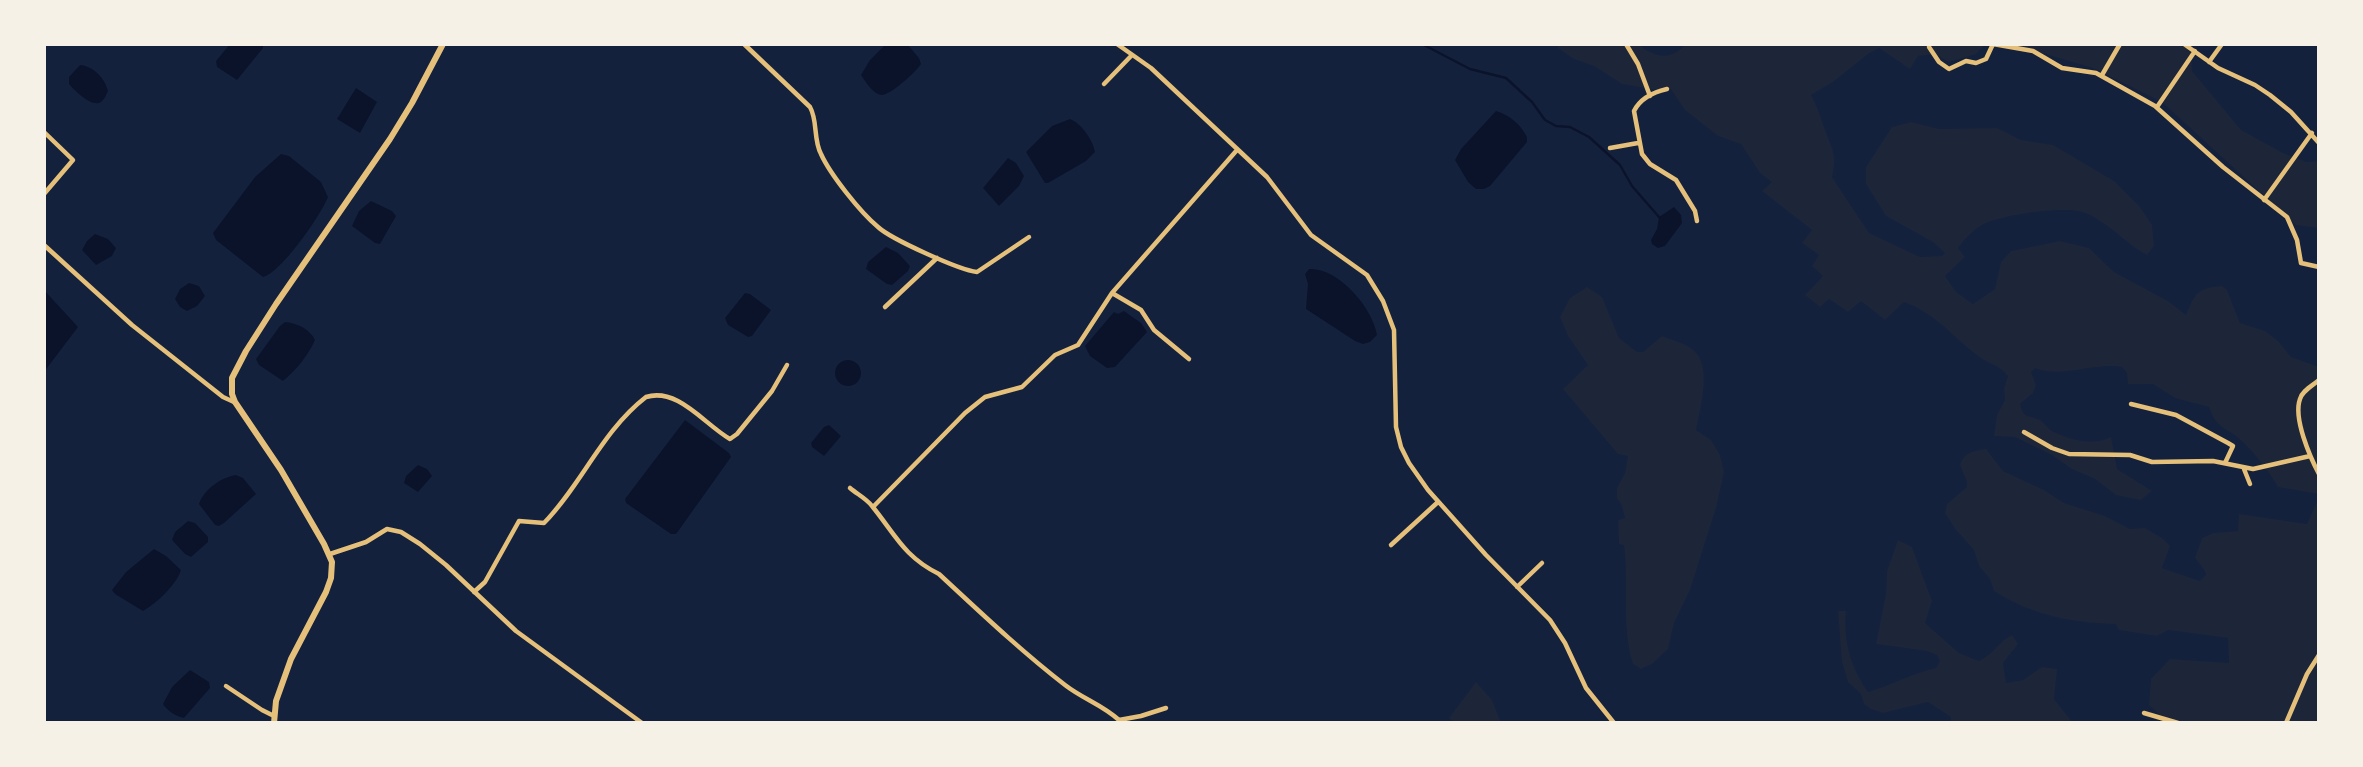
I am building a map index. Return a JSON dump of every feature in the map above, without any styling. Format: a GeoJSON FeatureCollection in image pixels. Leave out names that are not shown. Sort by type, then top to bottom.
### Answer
{"type":"FeatureCollection","features":[{"type":"Feature","properties":{"kind":"main road"},"geometry":{"type":"LineString","coordinates":[[274,720],[276,701],[291,659],[331,578],[332,562],[330,554],[262,439],[235,402],[232,378],[276,304],[390,139],[443,44]]}},
{"type":"Feature","properties":{"kind":"street"},"geometry":{"type":"LineString","coordinates":[[744,44],[810,107],[814,118],[815,138],[822,158],[880,229],[957,268],[976,272],[1029,237]]}},
{"type":"Feature","properties":{"kind":"street"},"geometry":{"type":"LineString","coordinates":[[1626,44],[1638,64],[1650,96]]}},
{"type":"Feature","properties":{"kind":"street"},"geometry":{"type":"LineString","coordinates":[[1929,47],[1938,62],[1948,69],[1966,61],[1976,63],[1986,59],[1993,44],[2025,48],[2062,68],[2102,75],[2157,107],[2291,221],[2301,263],[2319,267]]}},
{"type":"Feature","properties":{"kind":"street"},"geometry":{"type":"LineString","coordinates":[[2102,75],[2120,44]]}},
{"type":"Feature","properties":{"kind":"street"},"geometry":{"type":"LineString","coordinates":[[2184,44],[2209,62],[2270,95],[2312,133],[2319,143]]}},
{"type":"Feature","properties":{"kind":"street"},"geometry":{"type":"LineString","coordinates":[[2209,62],[2222,44]]}},
{"type":"Feature","properties":{"kind":"street"},"geometry":{"type":"LineString","coordinates":[[1119,45],[1151,68],[1277,188],[1311,235],[1360,268],[1373,282],[1390,316],[1396,341],[1396,427],[1401,447],[1438,502],[1560,632],[1586,688],[1614,723]]}},
{"type":"Feature","properties":{"kind":"street"},"geometry":{"type":"LineString","coordinates":[[2157,107],[2195,51]]}},
{"type":"Feature","properties":{"kind":"street"},"geometry":{"type":"LineString","coordinates":[[1104,84],[1132,55]]}},
{"type":"Feature","properties":{"kind":"street"},"geometry":{"type":"LineString","coordinates":[[1667,89],[1650,96],[1635,107],[1633,111],[1638,143],[1650,164],[1676,180],[1695,211],[1697,222]]}},
{"type":"Feature","properties":{"kind":"street"},"geometry":{"type":"LineString","coordinates":[[44,132],[73,160],[44,194]]}},
{"type":"Feature","properties":{"kind":"street"},"geometry":{"type":"LineString","coordinates":[[2264,200],[2312,133]]}},
{"type":"Feature","properties":{"kind":"street"},"geometry":{"type":"LineString","coordinates":[[1610,148],[1638,143]]}},
{"type":"Feature","properties":{"kind":"street"},"geometry":{"type":"LineString","coordinates":[[873,507],[965,413],[985,397],[1021,387],[1055,355],[1078,345],[1112,293],[1237,150]]}},
{"type":"Feature","properties":{"kind":"street"},"geometry":{"type":"LineString","coordinates":[[44,245],[145,336],[223,397],[235,402]]}},
{"type":"Feature","properties":{"kind":"street"},"geometry":{"type":"LineString","coordinates":[[885,307],[937,258]]}},
{"type":"Feature","properties":{"kind":"street"},"geometry":{"type":"LineString","coordinates":[[1112,293],[1141,310],[1154,330],[1189,359]]}},
{"type":"Feature","properties":{"kind":"street"},"geometry":{"type":"LineString","coordinates":[[474,592],[485,582],[519,521],[544,523],[568,496],[606,439],[646,397],[660,396],[677,401],[730,439],[772,391],[788,365]]}},
{"type":"Feature","properties":{"kind":"street"},"geometry":{"type":"LineString","coordinates":[[2319,380],[2306,390],[2299,401],[2302,432],[2319,474]]}},
{"type":"Feature","properties":{"kind":"street"},"geometry":{"type":"LineString","coordinates":[[2131,404],[2176,415],[2233,446],[2225,464]]}},
{"type":"Feature","properties":{"kind":"street"},"geometry":{"type":"LineString","coordinates":[[2024,432],[2069,454],[2130,455],[2152,462],[2213,461],[2244,469],[2263,468],[2310,456]]}},
{"type":"Feature","properties":{"kind":"street"},"geometry":{"type":"LineString","coordinates":[[2244,469],[2250,484]]}},
{"type":"Feature","properties":{"kind":"street"},"geometry":{"type":"LineString","coordinates":[[850,488],[873,507],[910,556],[922,566],[939,574],[1032,660],[1065,685],[1104,707],[1119,720],[1166,708]]}},
{"type":"Feature","properties":{"kind":"street"},"geometry":{"type":"LineString","coordinates":[[1391,545],[1438,502]]}},
{"type":"Feature","properties":{"kind":"street"},"geometry":{"type":"LineString","coordinates":[[330,554],[358,545],[381,531],[393,528],[428,550],[516,631],[642,723]]}},
{"type":"Feature","properties":{"kind":"street"},"geometry":{"type":"LineString","coordinates":[[1517,587],[1542,563]]}},
{"type":"Feature","properties":{"kind":"street"},"geometry":{"type":"LineString","coordinates":[[2286,723],[2307,674],[2319,655]]}},
{"type":"Feature","properties":{"kind":"street"},"geometry":{"type":"LineString","coordinates":[[226,686],[274,720]]}},
{"type":"Feature","properties":{"kind":"street"},"geometry":{"type":"LineString","coordinates":[[2144,713],[2178,723]]}},
{"type":"Feature","properties":{"kind":"shaded area"},"geometry":{"type":"Polygon","coordinates":[[[230,44],[263,44],[263,48],[237,80],[217,67],[216,61],[230,44]]]}},
{"type":"Feature","properties":{"kind":"shaded area"},"geometry":{"type":"Polygon","coordinates":[[[886,44],[907,44],[921,64],[897,87],[881,95],[872,90],[861,75],[870,60],[886,44]]]}},
{"type":"Feature","properties":{"kind":"shaded area"},"geometry":{"type":"Polygon","coordinates":[[[1558,44],[1638,44],[1663,56],[1675,53],[1686,44],[1985,44],[1976,54],[1949,62],[1935,54],[1918,56],[1910,69],[1879,48],[1811,95],[1833,151],[1832,177],[1869,233],[1920,257],[1942,256],[1945,253],[1933,242],[1886,216],[1866,184],[1866,167],[1892,127],[1911,122],[1939,129],[1997,128],[2021,140],[2053,145],[2114,181],[2140,207],[2152,225],[2154,246],[2147,255],[2094,217],[2078,211],[2044,211],[2002,218],[1978,227],[1958,248],[1965,257],[1945,276],[1956,292],[1973,304],[1995,289],[2001,262],[2011,251],[2060,241],[2089,248],[2114,272],[2168,301],[2186,315],[2198,293],[2207,288],[2222,286],[2227,290],[2240,323],[2265,331],[2278,341],[2291,357],[2319,367],[2319,494],[2278,487],[2248,447],[2223,428],[2209,407],[2175,398],[2153,384],[2128,384],[2127,373],[2122,367],[2056,372],[2035,368],[2031,372],[2036,385],[2033,393],[2020,404],[2025,415],[2040,420],[2052,431],[2066,437],[2097,441],[2111,437],[2117,469],[2152,491],[2141,500],[2116,495],[2095,479],[2015,437],[1994,436],[1997,415],[2005,400],[2004,388],[2008,376],[2004,372],[1981,358],[1926,313],[1904,302],[1885,320],[1861,301],[1848,312],[1829,299],[1820,307],[1805,295],[1823,276],[1812,266],[1819,255],[1802,243],[1812,230],[1762,191],[1772,182],[1760,173],[1741,144],[1718,136],[1685,110],[1671,89],[1622,84],[1594,66],[1574,59],[1558,48],[1558,44]]]}},
{"type":"Feature","properties":{"kind":"shaded area"},"geometry":{"type":"Polygon","coordinates":[[[2011,44],[2191,44],[2192,71],[2241,130],[2283,153],[2307,162],[2319,161],[2319,228],[2296,225],[2162,102],[2093,68],[2011,44]]]}},
{"type":"Feature","properties":{"kind":"shaded area"},"geometry":{"type":"Polygon","coordinates":[[[80,65],[94,70],[104,82],[108,91],[101,102],[89,101],[69,84],[69,77],[80,65]]]}},
{"type":"Feature","properties":{"kind":"shaded area"},"geometry":{"type":"Polygon","coordinates":[[[356,88],[377,102],[360,133],[337,119],[356,88]]]}},
{"type":"Feature","properties":{"kind":"shaded area"},"geometry":{"type":"Polygon","coordinates":[[[1496,111],[1518,124],[1527,137],[1527,142],[1490,186],[1476,189],[1468,182],[1455,160],[1461,149],[1496,111]]]}},
{"type":"Feature","properties":{"kind":"shaded area"},"geometry":{"type":"Polygon","coordinates":[[[1070,119],[1086,132],[1095,152],[1086,161],[1045,183],[1026,152],[1052,126],[1070,119]]]}},
{"type":"Feature","properties":{"kind":"shaded area"},"geometry":{"type":"Polygon","coordinates":[[[281,154],[289,156],[321,182],[328,197],[290,255],[263,277],[216,240],[213,233],[255,177],[281,154]]]}},
{"type":"Feature","properties":{"kind":"shaded area"},"geometry":{"type":"Polygon","coordinates":[[[1008,158],[1016,163],[1024,176],[1019,186],[999,206],[983,188],[1008,158]]]}},
{"type":"Feature","properties":{"kind":"shaded area"},"geometry":{"type":"Polygon","coordinates":[[[371,201],[392,211],[396,216],[380,244],[352,226],[359,211],[371,201]]]}},
{"type":"Feature","properties":{"kind":"shaded area"},"geometry":{"type":"Polygon","coordinates":[[[1674,207],[1681,215],[1682,223],[1665,246],[1658,248],[1651,240],[1659,217],[1674,207]]]}},
{"type":"Feature","properties":{"kind":"shaded area"},"geometry":{"type":"Polygon","coordinates":[[[95,234],[108,239],[116,248],[112,256],[96,265],[82,250],[95,234]]]}},
{"type":"Feature","properties":{"kind":"shaded area"},"geometry":{"type":"Polygon","coordinates":[[[886,247],[898,253],[910,266],[892,285],[866,269],[868,262],[886,247]]]}},
{"type":"Feature","properties":{"kind":"shaded area"},"geometry":{"type":"Polygon","coordinates":[[[1309,269],[1331,275],[1352,291],[1374,324],[1377,335],[1370,342],[1363,344],[1355,341],[1306,309],[1308,284],[1305,274],[1309,269]]]}},
{"type":"Feature","properties":{"kind":"shaded area"},"geometry":{"type":"Polygon","coordinates":[[[189,283],[199,286],[205,296],[197,306],[187,311],[180,307],[175,299],[180,289],[189,283]]]}},
{"type":"Feature","properties":{"kind":"shaded area"},"geometry":{"type":"Polygon","coordinates":[[[1587,287],[1602,297],[1619,338],[1637,352],[1643,352],[1662,336],[1686,345],[1699,357],[1704,376],[1696,430],[1711,440],[1720,455],[1724,472],[1716,508],[1690,590],[1674,623],[1668,649],[1652,664],[1641,669],[1633,664],[1629,649],[1624,545],[1619,544],[1618,520],[1625,518],[1617,498],[1617,488],[1625,473],[1628,456],[1618,454],[1563,389],[1588,365],[1568,336],[1560,317],[1570,298],[1587,287]]]}},
{"type":"Feature","properties":{"kind":"shaded area"},"geometry":{"type":"Polygon","coordinates":[[[44,290],[78,327],[44,372],[44,290]]]}},
{"type":"Feature","properties":{"kind":"shaded area"},"geometry":{"type":"Polygon","coordinates":[[[745,293],[771,310],[752,336],[748,337],[728,325],[725,318],[745,293]]]}},
{"type":"Feature","properties":{"kind":"shaded area"},"geometry":{"type":"Polygon","coordinates":[[[1124,311],[1141,323],[1147,332],[1115,367],[1107,368],[1090,356],[1085,346],[1114,312],[1118,314],[1124,311]]]}},
{"type":"Feature","properties":{"kind":"shaded area"},"geometry":{"type":"Polygon","coordinates":[[[285,322],[303,327],[315,340],[309,352],[283,381],[259,365],[256,359],[285,322]]]}},
{"type":"Feature","properties":{"kind":"shaded area"},"geometry":{"type":"Polygon","coordinates":[[[848,360],[857,364],[861,373],[857,382],[848,386],[839,382],[835,373],[839,364],[848,360]]]}},
{"type":"Feature","properties":{"kind":"shaded area"},"geometry":{"type":"Polygon","coordinates":[[[685,420],[731,457],[676,534],[671,534],[626,503],[625,499],[685,420]]]}},
{"type":"Feature","properties":{"kind":"shaded area"},"geometry":{"type":"Polygon","coordinates":[[[829,425],[841,436],[824,456],[812,447],[811,443],[824,427],[829,425]]]}},
{"type":"Feature","properties":{"kind":"shaded area"},"geometry":{"type":"Polygon","coordinates":[[[1986,449],[2003,471],[2044,490],[2064,503],[2105,516],[2130,529],[2145,528],[2162,538],[2170,546],[2162,568],[2200,581],[2206,575],[2195,558],[2202,538],[2213,533],[2238,531],[2239,514],[2307,524],[2319,497],[2319,723],[2169,723],[2149,705],[2151,679],[2170,659],[2229,663],[2228,638],[2168,630],[2157,636],[2119,630],[2116,624],[2084,622],[2037,612],[1994,591],[1990,579],[1979,566],[1974,550],[1945,513],[1947,504],[1967,487],[1960,465],[1964,457],[1986,449]]]}},
{"type":"Feature","properties":{"kind":"shaded area"},"geometry":{"type":"Polygon","coordinates":[[[418,465],[427,469],[432,476],[418,492],[404,483],[406,476],[418,465]]]}},
{"type":"Feature","properties":{"kind":"shaded area"},"geometry":{"type":"Polygon","coordinates":[[[236,475],[243,478],[256,494],[224,523],[215,525],[199,504],[201,499],[214,485],[236,475]]]}},
{"type":"Feature","properties":{"kind":"shaded area"},"geometry":{"type":"Polygon","coordinates":[[[188,521],[195,523],[208,537],[208,542],[191,557],[172,540],[175,532],[188,521]]]}},
{"type":"Feature","properties":{"kind":"shaded area"},"geometry":{"type":"Polygon","coordinates":[[[1898,540],[1912,547],[1932,601],[1925,623],[1959,653],[1979,661],[2012,635],[2018,644],[2003,663],[2006,683],[2023,680],[2042,667],[2057,669],[2054,699],[2073,723],[1950,723],[1951,717],[1928,702],[1883,713],[1864,704],[1861,694],[1848,682],[1842,662],[1838,611],[1846,611],[1850,654],[1868,692],[1936,668],[1940,661],[1937,655],[1927,651],[1876,644],[1886,594],[1887,571],[1898,540]]]}},
{"type":"Feature","properties":{"kind":"shaded area"},"geometry":{"type":"Polygon","coordinates":[[[154,549],[181,570],[165,593],[143,611],[112,590],[126,572],[154,549]]]}},
{"type":"Feature","properties":{"kind":"shaded area"},"geometry":{"type":"Polygon","coordinates":[[[190,670],[209,682],[210,688],[184,718],[172,713],[163,704],[172,687],[190,670]]]}},
{"type":"Feature","properties":{"kind":"shaded area"},"geometry":{"type":"Polygon","coordinates":[[[1476,682],[1492,700],[1501,723],[1454,723],[1449,718],[1476,682]]]}},
{"type":"Feature","properties":{"kind":"waterway"},"geometry":{"type":"LineString","coordinates":[[1422,44],[1470,69],[1506,78],[1532,102],[1545,120],[1556,126],[1570,127],[1589,137],[1620,165],[1632,186],[1659,217]]}}]}
